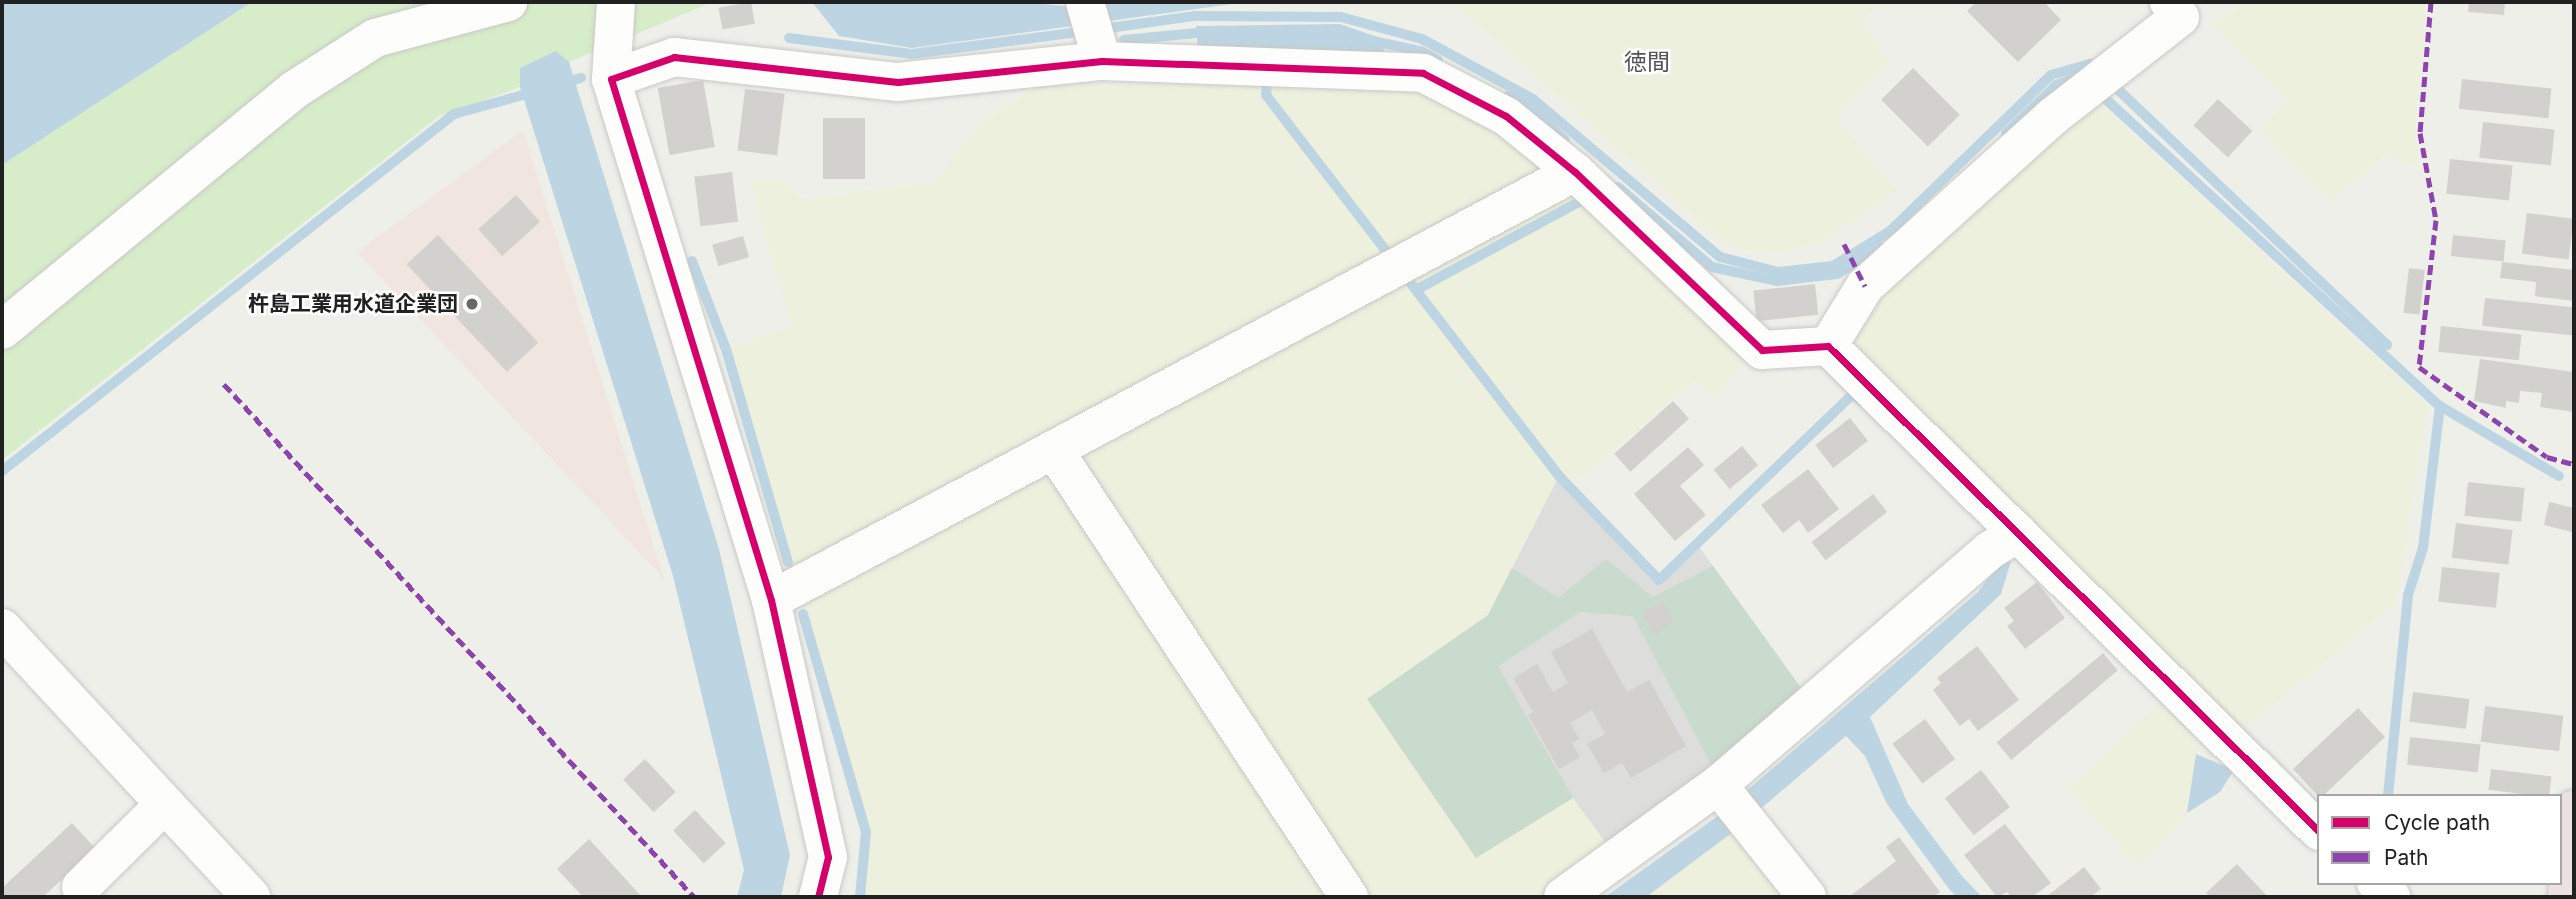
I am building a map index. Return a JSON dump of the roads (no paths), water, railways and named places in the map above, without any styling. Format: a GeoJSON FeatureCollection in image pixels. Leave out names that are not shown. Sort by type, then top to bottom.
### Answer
{"type":"FeatureCollection","features":[{"type":"Feature","properties":{"kind":"highway"},"geometry":{"type":"LineString","coordinates":[[2567,897],[2574,809]]}},
{"type":"Feature","properties":{"kind":"street"},"geometry":{"type":"LineString","coordinates":[[2,330],[293,90],[374,38],[508,2]]}},
{"type":"Feature","properties":{"kind":"street"},"geometry":{"type":"LineString","coordinates":[[616,2],[611,79],[771,600],[828,857],[818,897]]}},
{"type":"Feature","properties":{"kind":"street"},"geometry":{"type":"LineString","coordinates":[[1828,346],[1865,286],[2052,117],[2185,7]]}},
{"type":"Feature","properties":{"kind":"street"},"geometry":{"type":"LineString","coordinates":[[611,79],[674,57],[898,82],[1094,33],[1267,67],[1423,73],[1506,116],[1590,188],[1762,350],[1828,346]]}},
{"type":"Feature","properties":{"kind":"street"},"geometry":{"type":"LineString","coordinates":[[771,600],[1398,267],[1590,188]]}},
{"type":"Feature","properties":{"kind":"street"},"geometry":{"type":"LineString","coordinates":[[1828,346],[2004,541],[2317,829]]}},
{"type":"Feature","properties":{"kind":"street"},"geometry":{"type":"LineString","coordinates":[[1054,450],[1349,897]]}},
{"type":"Feature","properties":{"kind":"street"},"geometry":{"type":"LineString","coordinates":[[1563,897],[1733,804],[2004,541]]}},
{"type":"Feature","properties":{"kind":"street"},"geometry":{"type":"LineString","coordinates":[[2,628],[251,897]]}},
{"type":"Feature","properties":{"kind":"street"},"geometry":{"type":"LineString","coordinates":[[81,887],[165,804]]}},
{"type":"Feature","properties":{"kind":"street"},"geometry":{"type":"LineString","coordinates":[[1733,804],[1807,897]]}},
{"type":"Feature","properties":{"kind":"street"},"geometry":{"type":"LineString","coordinates":[[2378,885],[2391,897]]}},
{"type":"Feature","properties":{"kind":"water"},"geometry":{"type":"Polygon","coordinates":[[[2,2],[252,2],[2,165],[2,2]]]}},
{"type":"Feature","properties":{"kind":"water"},"geometry":{"type":"Polygon","coordinates":[[[812,2],[1023,2],[1074,7],[1107,2],[1247,2],[912,48],[839,36],[812,2]]]}},
{"type":"Feature","properties":{"kind":"water"},"geometry":{"type":"Polygon","coordinates":[[[1340,24],[1386,40],[1381,61],[1198,53],[1196,26],[1340,24]]]}},
{"type":"Feature","properties":{"kind":"water"},"geometry":{"type":"Polygon","coordinates":[[[556,51],[569,62],[719,549],[790,855],[781,897],[737,897],[744,870],[673,576],[520,87],[520,68],[556,51]]]}},
{"type":"Feature","properties":{"kind":"water"},"geometry":{"type":"Polygon","coordinates":[[[2002,560],[2011,561],[2001,594],[1870,717],[1908,804],[1962,876],[1982,897],[1957,897],[1949,889],[1887,804],[1865,756],[1846,736],[1758,811],[1745,792],[1978,592],[2002,560]]]}},
{"type":"Feature","properties":{"kind":"water"},"geometry":{"type":"Polygon","coordinates":[[[2196,754],[2234,770],[2220,792],[2187,813],[2196,754]]]}},
{"type":"Feature","properties":{"kind":"water"},"geometry":{"type":"Polygon","coordinates":[[[1719,815],[1733,832],[1646,897],[1605,897],[1719,815]]]}},
{"type":"Feature","properties":{"kind":"waterway"},"geometry":{"type":"LineString","coordinates":[[1102,29],[1195,16],[1341,17],[1422,39],[1533,99],[1720,257],[1778,272],[1833,266],[1890,231],[2051,75],[2090,64],[2097,69]]}},
{"type":"Feature","properties":{"kind":"waterway"},"geometry":{"type":"LineString","coordinates":[[789,38],[912,54],[1087,31]]}},
{"type":"Feature","properties":{"kind":"waterway"},"geometry":{"type":"LineString","coordinates":[[1124,40],[1207,32]]}},
{"type":"Feature","properties":{"kind":"waterway"},"geometry":{"type":"LineString","coordinates":[[1373,41],[1421,51],[1438,60]]}},
{"type":"Feature","properties":{"kind":"waterway"},"geometry":{"type":"LineString","coordinates":[[1268,73],[1266,95],[1393,260]]}},
{"type":"Feature","properties":{"kind":"waterway"},"geometry":{"type":"LineString","coordinates":[[562,84],[581,78]]}},
{"type":"Feature","properties":{"kind":"waterway"},"geometry":{"type":"LineString","coordinates":[[2006,133],[2056,85],[2076,78]]}},
{"type":"Feature","properties":{"kind":"waterway"},"geometry":{"type":"LineString","coordinates":[[2110,82],[2387,345]]}},
{"type":"Feature","properties":{"kind":"waterway"},"geometry":{"type":"LineString","coordinates":[[2,471],[454,114],[534,92]]}},
{"type":"Feature","properties":{"kind":"waterway"},"geometry":{"type":"LineString","coordinates":[[2098,92],[2440,406],[2559,476]]}},
{"type":"Feature","properties":{"kind":"waterway"},"geometry":{"type":"LineString","coordinates":[[1508,96],[1526,105],[1565,140]]}},
{"type":"Feature","properties":{"kind":"waterway"},"geometry":{"type":"LineString","coordinates":[[1618,187],[1712,267],[1777,281],[1837,274],[1882,247]]}},
{"type":"Feature","properties":{"kind":"waterway"},"geometry":{"type":"LineString","coordinates":[[1416,290],[1588,197]]}},
{"type":"Feature","properties":{"kind":"waterway"},"geometry":{"type":"LineString","coordinates":[[692,261],[726,349],[788,562]]}},
{"type":"Feature","properties":{"kind":"waterway"},"geometry":{"type":"LineString","coordinates":[[1402,272],[1559,476],[1659,580],[1853,394],[1861,401]]}},
{"type":"Feature","properties":{"kind":"waterway"},"geometry":{"type":"LineString","coordinates":[[2388,794],[2408,595],[2423,548],[2440,406]]}},
{"type":"Feature","properties":{"kind":"waterway"},"geometry":{"type":"LineString","coordinates":[[803,614],[866,832],[860,897]]}},
{"type":"Feature","properties":{"kind":"place","name":"杵島工業用水道企業団"},"geometry":{"type":"Point","coordinates":[472,304]}},
{"type":"Feature","properties":{"kind":"district","name":"徳間"},"geometry":{"type":"Point","coordinates":[1647,62]}}]}
